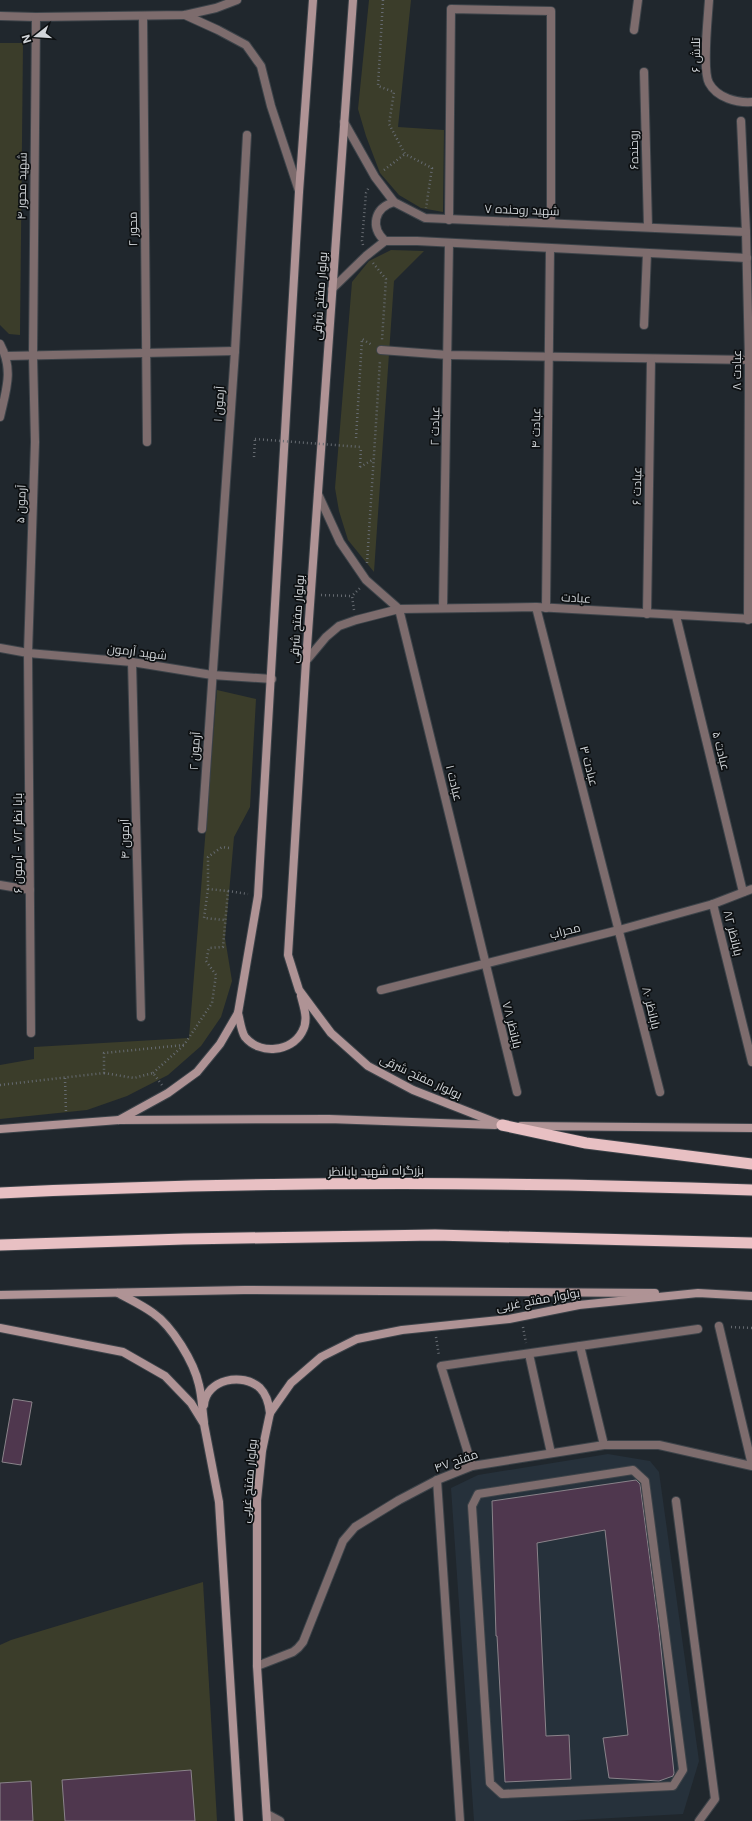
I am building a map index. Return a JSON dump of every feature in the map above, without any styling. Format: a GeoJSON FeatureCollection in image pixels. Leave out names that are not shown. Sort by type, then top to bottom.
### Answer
{"type":"FeatureCollection","features":[{"type":"Feature","properties":{"kind":"highway"},"geometry":{"type":"LineString","coordinates":[[502,1125],[586,1143],[752,1164]]}},
{"type":"Feature","properties":{"kind":"highway","name":"بزرگراه شهید بابانظر"},"geometry":{"type":"LineString","coordinates":[[0,1193],[182,1186],[439,1183],[632,1186],[752,1190]]}},
{"type":"Feature","properties":{"kind":"highway"},"geometry":{"type":"LineString","coordinates":[[0,1245],[184,1239],[435,1235],[752,1244]]}},
{"type":"Feature","properties":{"kind":"main road","name":"بولوار مفتح شرقی"},"geometry":{"type":"LineString","coordinates":[[119,1120],[168,1093],[197,1072],[220,1044],[238,1013],[258,896],[272,679],[299,192],[313,0]]}},
{"type":"Feature","properties":{"kind":"main road","name":"بولوار مفتح شرقی"},"geometry":{"type":"LineString","coordinates":[[353,0],[306,661],[288,955],[299,990],[331,1033],[368,1066],[413,1090],[502,1125]]}},
{"type":"Feature","properties":{"kind":"main road"},"geometry":{"type":"LineString","coordinates":[[238,1013],[244,1036],[257,1046],[276,1049],[292,1044],[303,1031],[306,1015],[299,990]]}},
{"type":"Feature","properties":{"kind":"main road"},"geometry":{"type":"LineString","coordinates":[[0,1129],[119,1120],[329,1119],[502,1125],[752,1128]]}},
{"type":"Feature","properties":{"kind":"main road"},"geometry":{"type":"LineString","coordinates":[[0,1295],[244,1290],[752,1293]]}},
{"type":"Feature","properties":{"kind":"main road"},"geometry":{"type":"LineString","coordinates":[[117,1292],[154,1313],[180,1344],[190,1361],[199,1384],[204,1424]]}},
{"type":"Feature","properties":{"kind":"main road"},"geometry":{"type":"LineString","coordinates":[[698,1293],[752,1296]]}},
{"type":"Feature","properties":{"kind":"main road","name":"بولوار مفتح غربی"},"geometry":{"type":"LineString","coordinates":[[267,1817],[257,1666],[257,1500],[262,1451],[270,1413],[290,1382],[321,1357],[357,1339],[402,1330],[521,1316],[579,1305],[698,1293]]}},
{"type":"Feature","properties":{"kind":"main road","name":"بولوار مفتح غربی"},"geometry":{"type":"LineString","coordinates":[[0,1328],[123,1352],[165,1376],[191,1403],[204,1424],[219,1502],[238,1821]]}},
{"type":"Feature","properties":{"kind":"main road"},"geometry":{"type":"LineString","coordinates":[[204,1424],[206,1397],[211,1390],[222,1382],[235,1379],[248,1381],[260,1388],[268,1400],[270,1413]]}},
{"type":"Feature","properties":{"kind":"street"},"geometry":{"type":"LineString","coordinates":[[0,16],[185,15],[216,8],[237,0]]}},
{"type":"Feature","properties":{"kind":"street"},"geometry":{"type":"LineString","coordinates":[[634,30],[638,0]]}},
{"type":"Feature","properties":{"kind":"street","name":"تلاش ۶"},"geometry":{"type":"LineString","coordinates":[[709,0],[706,66],[708,82],[716,93],[740,103],[752,102]]}},
{"type":"Feature","properties":{"kind":"street"},"geometry":{"type":"LineString","coordinates":[[449,220],[451,9],[551,11],[551,223]]}},
{"type":"Feature","properties":{"kind":"street"},"geometry":{"type":"LineString","coordinates":[[185,15],[246,45],[261,66],[271,106],[299,192]]}},
{"type":"Feature","properties":{"kind":"street","name":"محور ۲"},"geometry":{"type":"LineString","coordinates":[[143,16],[147,442]]}},
{"type":"Feature","properties":{"kind":"street","name":"شهید محور ۴"},"geometry":{"type":"LineString","coordinates":[[33,356],[36,17]]}},
{"type":"Feature","properties":{"kind":"street","name":"روحنده۶"},"geometry":{"type":"LineString","coordinates":[[644,72],[648,227]]}},
{"type":"Feature","properties":{"kind":"street","name":"عبادت ۸"},"geometry":{"type":"LineString","coordinates":[[741,121],[751,360],[750,619]]}},
{"type":"Feature","properties":{"kind":"street","name":"شهید روحنده ۷"},"geometry":{"type":"LineString","coordinates":[[344,122],[375,178],[394,202],[425,218],[746,232]]}},
{"type":"Feature","properties":{"kind":"street","name":"آرمون ۱"},"geometry":{"type":"LineString","coordinates":[[212,675],[235,351],[247,135]]}},
{"type":"Feature","properties":{"kind":"street"},"geometry":{"type":"LineString","coordinates":[[385,242],[376,230],[377,215],[387,204],[394,202]]}},
{"type":"Feature","properties":{"kind":"street"},"geometry":{"type":"LineString","coordinates":[[332,289],[366,256],[385,242],[417,241],[449,244],[747,258]]}},
{"type":"Feature","properties":{"kind":"street","name":"عبادت ۲"},"geometry":{"type":"LineString","coordinates":[[443,608],[449,244]]}},
{"type":"Feature","properties":{"kind":"street","name":"عبادت ۴"},"geometry":{"type":"LineString","coordinates":[[546,608],[550,249]]}},
{"type":"Feature","properties":{"kind":"street"},"geometry":{"type":"LineString","coordinates":[[644,325],[647,253]]}},
{"type":"Feature","properties":{"kind":"street"},"geometry":{"type":"LineString","coordinates":[[0,344],[7,356],[8,381],[0,417]]}},
{"type":"Feature","properties":{"kind":"street"},"geometry":{"type":"LineString","coordinates":[[381,350],[448,355],[549,358],[751,360]]}},
{"type":"Feature","properties":{"kind":"street"},"geometry":{"type":"LineString","coordinates":[[7,356],[235,351]]}},
{"type":"Feature","properties":{"kind":"street","name":"آرمون ۵"},"geometry":{"type":"LineString","coordinates":[[28,653],[35,442],[33,356]]}},
{"type":"Feature","properties":{"kind":"street","name":"عبادت ۶"},"geometry":{"type":"LineString","coordinates":[[647,614],[651,359]]}},
{"type":"Feature","properties":{"kind":"street"},"geometry":{"type":"LineString","coordinates":[[318,494],[340,542],[366,580],[399,609]]}},
{"type":"Feature","properties":{"kind":"street","name":"عبادت"},"geometry":{"type":"LineString","coordinates":[[306,661],[326,637],[339,626],[399,609],[536,607],[750,619]]}},
{"type":"Feature","properties":{"kind":"street","name":"عبادت ۳"},"geometry":{"type":"LineString","coordinates":[[536,607],[619,930]]}},
{"type":"Feature","properties":{"kind":"street","name":"عبادت ۱"},"geometry":{"type":"LineString","coordinates":[[399,609],[485,963]]}},
{"type":"Feature","properties":{"kind":"street","name":"عبادت ۵"},"geometry":{"type":"LineString","coordinates":[[676,616],[743,892]]}},
{"type":"Feature","properties":{"kind":"street","name":"شهید آرمون"},"geometry":{"type":"LineString","coordinates":[[0,648],[28,653],[132,662],[212,675],[272,679]]}},
{"type":"Feature","properties":{"kind":"street","name":"بابا نظر ۷۲ - آرمون ۶"},"geometry":{"type":"LineString","coordinates":[[28,653],[31,1033]]}},
{"type":"Feature","properties":{"kind":"street","name":"آرمون ۴"},"geometry":{"type":"LineString","coordinates":[[132,662],[141,1017]]}},
{"type":"Feature","properties":{"kind":"street","name":"آرمون ۲"},"geometry":{"type":"LineString","coordinates":[[202,829],[212,675]]}},
{"type":"Feature","properties":{"kind":"street"},"geometry":{"type":"LineString","coordinates":[[0,885],[30,890]]}},
{"type":"Feature","properties":{"kind":"street","name":"محراب"},"geometry":{"type":"LineString","coordinates":[[381,990],[619,930],[713,904],[752,889]]}},
{"type":"Feature","properties":{"kind":"street","name":"بابانظر ۸۲"},"geometry":{"type":"LineString","coordinates":[[713,904],[752,1062]]}},
{"type":"Feature","properties":{"kind":"street","name":"بابانظر ۸۰"},"geometry":{"type":"LineString","coordinates":[[619,930],[660,1092]]}},
{"type":"Feature","properties":{"kind":"street","name":"بابانظر ۷۸"},"geometry":{"type":"LineString","coordinates":[[485,963],[517,1092]]}},
{"type":"Feature","properties":{"kind":"street"},"geometry":{"type":"LineString","coordinates":[[718,1326],[752,1465]]}},
{"type":"Feature","properties":{"kind":"street"},"geometry":{"type":"LineString","coordinates":[[472,1466],[441,1366],[698,1329]]}},
{"type":"Feature","properties":{"kind":"street"},"geometry":{"type":"LineString","coordinates":[[580,1346],[604,1445]]}},
{"type":"Feature","properties":{"kind":"street"},"geometry":{"type":"LineString","coordinates":[[529,1354],[551,1453]]}},
{"type":"Feature","properties":{"kind":"street","name":"مفتح ۴۷"},"geometry":{"type":"LineString","coordinates":[[257,1666],[293,1652],[303,1642],[342,1541],[355,1527],[399,1500],[437,1480],[472,1466],[604,1445],[659,1445],[752,1465]]}},
{"type":"Feature","properties":{"kind":"street"},"geometry":{"type":"LineString","coordinates":[[633,1470],[645,1481],[683,1770],[673,1786],[502,1794],[490,1783],[472,1506],[478,1494],[633,1470]]}},
{"type":"Feature","properties":{"kind":"street"},"geometry":{"type":"LineString","coordinates":[[437,1480],[460,1821]]}},
{"type":"Feature","properties":{"kind":"street"},"geometry":{"type":"LineString","coordinates":[[676,1501],[715,1799],[699,1821]]}},
{"type":"Feature","properties":{"kind":"street"},"geometry":{"type":"LineString","coordinates":[[267,1817],[280,1821]]}},
{"type":"Feature","properties":{"kind":"path"},"geometry":{"type":"LineString","coordinates":[[383,0],[378,86],[394,92],[389,124],[405,154],[432,168],[425,218]]}},
{"type":"Feature","properties":{"kind":"path"},"geometry":{"type":"LineString","coordinates":[[352,596],[366,580],[386,279],[366,256],[362,241],[366,193],[375,178],[405,154]]}},
{"type":"Feature","properties":{"kind":"path"},"geometry":{"type":"LineString","coordinates":[[356,438],[362,340],[381,350]]}},
{"type":"Feature","properties":{"kind":"path"},"geometry":{"type":"LineString","coordinates":[[254,457],[255,439],[361,447],[360,467],[374,459]]}},
{"type":"Feature","properties":{"kind":"path"},"geometry":{"type":"LineString","coordinates":[[311,595],[352,596]]}},
{"type":"Feature","properties":{"kind":"path"},"geometry":{"type":"LineString","coordinates":[[352,596],[356,620]]}},
{"type":"Feature","properties":{"kind":"path"},"geometry":{"type":"LineString","coordinates":[[226,920],[204,918],[208,889],[208,856],[222,847],[229,848]]}},
{"type":"Feature","properties":{"kind":"path"},"geometry":{"type":"LineString","coordinates":[[208,889],[258,896]]}},
{"type":"Feature","properties":{"kind":"path"},"geometry":{"type":"LineString","coordinates":[[0,1085],[104,1073],[134,1078],[153,1073],[184,1045],[212,1004],[216,975],[206,961],[209,948],[223,947],[228,891]]}},
{"type":"Feature","properties":{"kind":"path"},"geometry":{"type":"LineString","coordinates":[[104,1073],[104,1052],[184,1045]]}},
{"type":"Feature","properties":{"kind":"path"},"geometry":{"type":"LineString","coordinates":[[153,1073],[168,1093]]}},
{"type":"Feature","properties":{"kind":"path"},"geometry":{"type":"LineString","coordinates":[[65,1078],[66,1125]]}},
{"type":"Feature","properties":{"kind":"path"},"geometry":{"type":"LineString","coordinates":[[521,1316],[529,1354]]}},
{"type":"Feature","properties":{"kind":"path"},"geometry":{"type":"LineString","coordinates":[[434,1326],[441,1366]]}},
{"type":"Feature","properties":{"kind":"shaded area"},"geometry":{"type":"Polygon","coordinates":[[[608,1454],[650,1461],[659,1472],[699,1761],[683,1814],[559,1821],[474,1821],[451,1488],[478,1475],[608,1454]]]}},
{"type":"Feature","properties":{"kind":"green space"},"geometry":{"type":"Polygon","coordinates":[[[369,0],[411,0],[398,127],[444,130],[443,212],[421,208],[399,195],[380,173],[366,136],[358,109],[369,0]]]}},
{"type":"Feature","properties":{"kind":"green space"},"geometry":{"type":"Polygon","coordinates":[[[0,43],[23,43],[20,335],[9,334],[0,325],[0,43]]]}},
{"type":"Feature","properties":{"kind":"green space"},"geometry":{"type":"Polygon","coordinates":[[[391,250],[424,251],[394,281],[374,572],[348,540],[339,511],[335,488],[352,282],[369,261],[391,250]]]}},
{"type":"Feature","properties":{"kind":"green space"},"geometry":{"type":"Polygon","coordinates":[[[217,690],[256,699],[250,807],[234,837],[225,938],[232,981],[221,1017],[201,1046],[168,1075],[127,1096],[87,1110],[0,1119],[0,1065],[34,1059],[34,1047],[189,1038],[217,690]]]}},
{"type":"Feature","properties":{"kind":"green space"},"geometry":{"type":"Polygon","coordinates":[[[203,1582],[217,1821],[0,1821],[0,1645],[11,1640],[203,1582]]]}},
{"type":"Feature","properties":{"kind":"building"},"geometry":{"type":"Polygon","coordinates":[[[13,1399],[32,1402],[21,1465],[2,1462],[13,1399]]]}},
{"type":"Feature","properties":{"kind":"building"},"geometry":{"type":"Polygon","coordinates":[[[636,1480],[640,1484],[659,1630],[674,1773],[673,1776],[659,1781],[609,1778],[603,1738],[628,1735],[605,1530],[537,1543],[546,1736],[569,1735],[571,1779],[505,1782],[496,1636],[492,1501],[636,1480]]]}},
{"type":"Feature","properties":{"kind":"building"},"geometry":{"type":"Polygon","coordinates":[[[191,1770],[195,1821],[65,1821],[62,1780],[191,1770]]]}},
{"type":"Feature","properties":{"kind":"building"},"geometry":{"type":"Polygon","coordinates":[[[31,1781],[33,1821],[0,1821],[0,1783],[31,1781]]]}}]}
